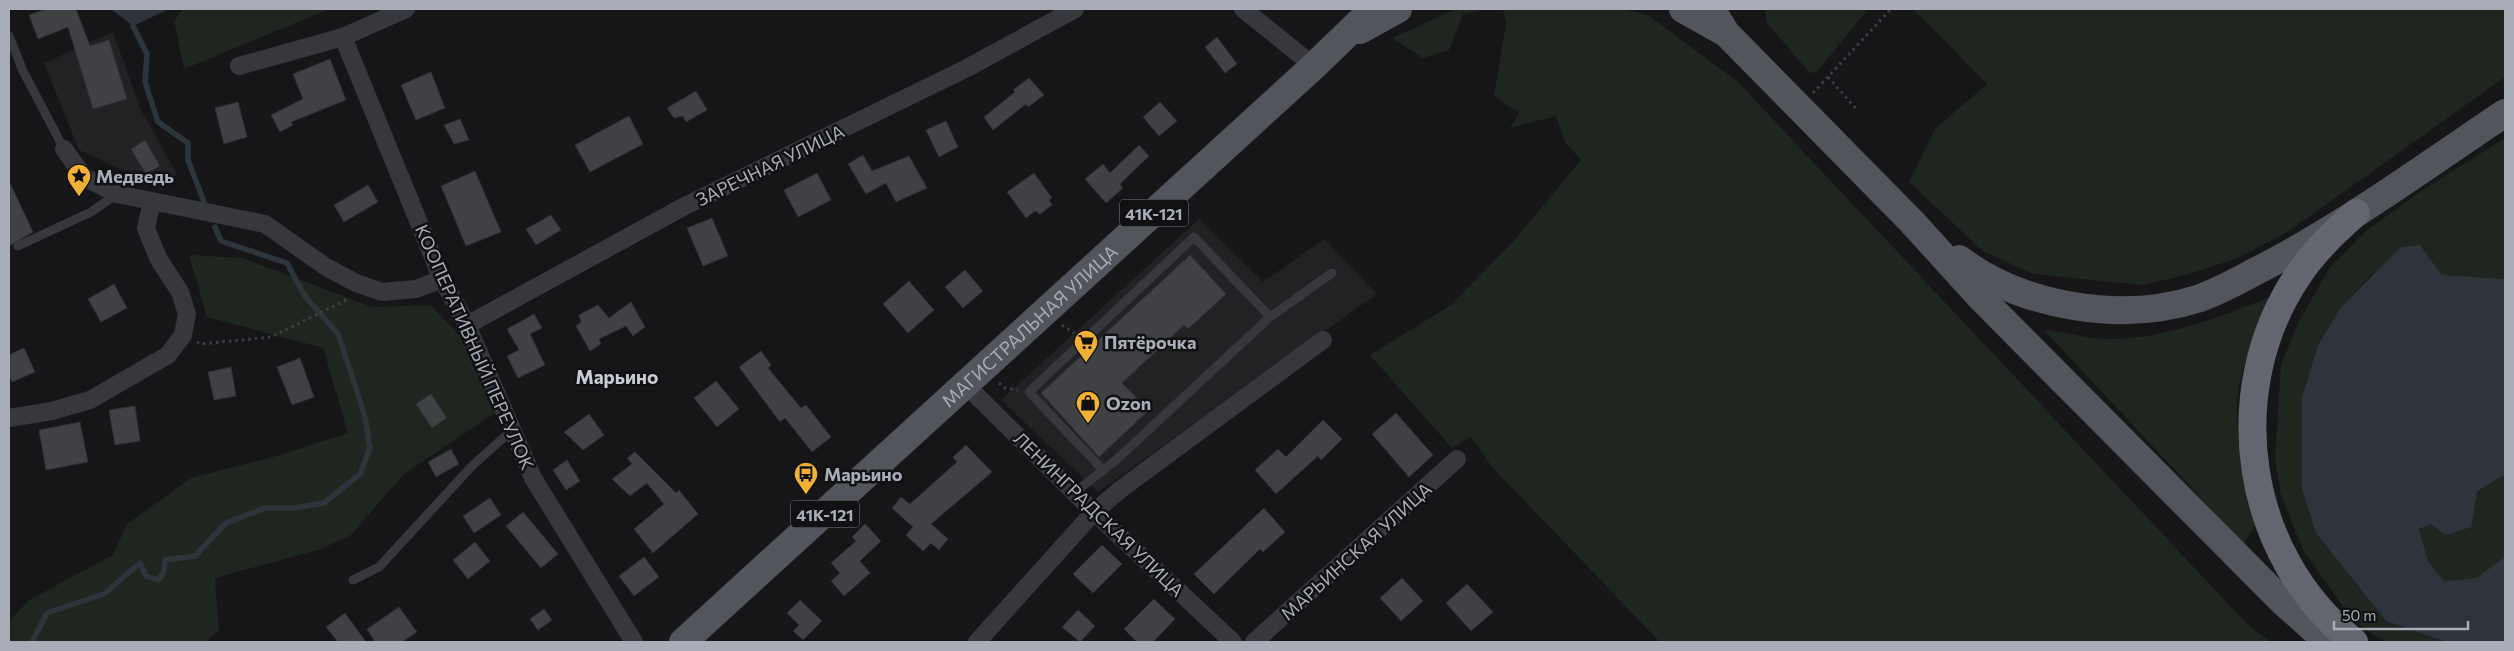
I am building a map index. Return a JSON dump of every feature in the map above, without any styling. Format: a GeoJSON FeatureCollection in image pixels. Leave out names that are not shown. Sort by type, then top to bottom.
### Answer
{"type":"FeatureCollection","features":[{"type":"Feature","properties":{"kind":"highway"},"geometry":{"type":"LineString","coordinates":[[2354,642],[2333,626],[2309,597],[2282,554],[2264,509],[2253,453],[2251,422],[2260,354],[2284,298],[2313,254],[2356,213]]}},
{"type":"Feature","properties":{"kind":"main road","name":"МАГИСТРАЛЬНАЯ УЛИЦА"},"geometry":{"type":"LineString","coordinates":[[683,642],[1314,66],[1373,9]]}},
{"type":"Feature","properties":{"kind":"main road"},"geometry":{"type":"LineString","coordinates":[[1341,41],[1398,9]]}},
{"type":"Feature","properties":{"kind":"main road"},"geometry":{"type":"LineString","coordinates":[[1683,9],[1726,33]]}},
{"type":"Feature","properties":{"kind":"main road"},"geometry":{"type":"LineString","coordinates":[[1711,9],[1726,33],[1912,222],[1996,314],[2282,602],[2328,642]]}},
{"type":"Feature","properties":{"kind":"main road"},"geometry":{"type":"LineString","coordinates":[[1912,222],[1982,274],[2020,292],[2074,306],[2133,309],[2166,305],[2198,298],[2294,251],[2356,213],[2505,112]]}},
{"type":"Feature","properties":{"kind":"street"},"geometry":{"type":"LineString","coordinates":[[239,66],[343,37],[406,9]]}},
{"type":"Feature","properties":{"kind":"street","name":"ЗАРЕЧНАЯ УЛИЦА"},"geometry":{"type":"LineString","coordinates":[[467,325],[683,208],[967,68],[1074,9]]}},
{"type":"Feature","properties":{"kind":"street"},"geometry":{"type":"LineString","coordinates":[[1243,9],[1314,66]]}},
{"type":"Feature","properties":{"kind":"street","name":"КООПЕРАТИВНЫЙ ПЕРЕУЛОК"},"geometry":{"type":"LineString","coordinates":[[343,37],[442,279],[467,325],[533,478],[634,642]]}},
{"type":"Feature","properties":{"kind":"street"},"geometry":{"type":"LineString","coordinates":[[64,149],[84,177],[116,194],[265,224],[326,267],[356,283],[382,292],[416,289],[442,279]]}},
{"type":"Feature","properties":{"kind":"street"},"geometry":{"type":"LineString","coordinates":[[9,418],[52,411],[90,400],[168,355],[183,335],[187,314],[180,292],[158,258],[146,228],[152,202]]}},
{"type":"Feature","properties":{"kind":"street"},"geometry":{"type":"LineString","coordinates":[[977,642],[1094,512],[1120,488],[1323,340]]}},
{"type":"Feature","properties":{"kind":"street","name":"ЛЕНИНГРАДСКАЯ УЛИЦА"},"geometry":{"type":"LineString","coordinates":[[966,385],[1094,512],[1233,642]]}},
{"type":"Feature","properties":{"kind":"street","name":"МАРЬИНСКАЯ УЛИЦА"},"geometry":{"type":"LineString","coordinates":[[1254,642],[1457,459]]}},
{"type":"Feature","properties":{"kind":"lane"},"geometry":{"type":"LineString","coordinates":[[9,36],[23,71],[64,149]]}},
{"type":"Feature","properties":{"kind":"lane"},"geometry":{"type":"LineString","coordinates":[[18,246],[91,212],[116,194]]}},
{"type":"Feature","properties":{"kind":"lane"},"geometry":{"type":"LineString","coordinates":[[1103,470],[1029,392],[1194,236],[1270,317]]}},
{"type":"Feature","properties":{"kind":"lane"},"geometry":{"type":"LineString","coordinates":[[1075,492],[1103,470],[1270,317],[1332,273]]}},
{"type":"Feature","properties":{"kind":"lane"},"geometry":{"type":"LineString","coordinates":[[353,580],[379,567],[472,466],[512,430]]}},
{"type":"Feature","properties":{"kind":"path"},"geometry":{"type":"LineString","coordinates":[[1858,111],[1828,77],[1891,9]]}},
{"type":"Feature","properties":{"kind":"path"},"geometry":{"type":"LineString","coordinates":[[1050,308],[1056,321],[1074,333],[1089,336]]}},
{"type":"Feature","properties":{"kind":"path"},"geometry":{"type":"LineString","coordinates":[[183,335],[201,344],[271,337],[312,318],[323,310]]}},
{"type":"Feature","properties":{"kind":"shaded area"},"geometry":{"type":"Polygon","coordinates":[[[111,9],[169,9],[133,26],[111,9]]]}},
{"type":"Feature","properties":{"kind":"shaded area"},"geometry":{"type":"Polygon","coordinates":[[[183,9],[329,9],[184,69],[174,21],[183,9]]]}},
{"type":"Feature","properties":{"kind":"shaded area"},"geometry":{"type":"Polygon","coordinates":[[[1456,9],[1486,9],[1463,14],[1449,50],[1423,58],[1392,38],[1456,9]]]}},
{"type":"Feature","properties":{"kind":"shaded area"},"geometry":{"type":"Polygon","coordinates":[[[1503,9],[1623,9],[1649,16],[1737,81],[2250,627],[2271,642],[1660,642],[1492,467],[1471,437],[1452,448],[1370,355],[1451,305],[1513,242],[1581,160],[1565,142],[1556,116],[1510,128],[1519,113],[1494,96],[1506,24],[1503,9]]]}},
{"type":"Feature","properties":{"kind":"shaded area"},"geometry":{"type":"Polygon","coordinates":[[[1765,9],[1868,9],[1816,73],[1809,72],[1767,23],[1765,9]]]}},
{"type":"Feature","properties":{"kind":"shaded area"},"geometry":{"type":"Polygon","coordinates":[[[1913,9],[2505,9],[2505,77],[2286,233],[2238,258],[2186,275],[2142,285],[2033,274],[1983,251],[1909,182],[1935,129],[1987,84],[1913,9]]]}},
{"type":"Feature","properties":{"kind":"shaded area"},"geometry":{"type":"Polygon","coordinates":[[[113,32],[140,108],[177,174],[162,189],[79,150],[44,63],[113,32]]]}},
{"type":"Feature","properties":{"kind":"shaded area"},"geometry":{"type":"Polygon","coordinates":[[[2505,138],[2505,279],[2442,275],[2420,245],[2371,275],[2341,307],[2318,345],[2302,397],[2302,489],[2316,533],[2386,621],[2446,642],[2384,642],[2352,619],[2303,550],[2281,495],[2275,458],[2281,365],[2298,323],[2330,267],[2367,230],[2421,191],[2505,138]]]}},
{"type":"Feature","properties":{"kind":"shaded area"},"geometry":{"type":"Polygon","coordinates":[[[1199,219],[1263,282],[1324,239],[1377,294],[1098,492],[1001,400],[1199,219]]]}},
{"type":"Feature","properties":{"kind":"shaded area"},"geometry":{"type":"Polygon","coordinates":[[[2420,245],[2442,275],[2505,279],[2505,474],[2477,492],[2471,527],[2445,535],[2431,524],[2419,529],[2428,561],[2444,581],[2476,578],[2505,557],[2505,642],[2446,642],[2386,621],[2316,533],[2302,490],[2302,397],[2318,345],[2341,307],[2401,247],[2420,245]]]}},
{"type":"Feature","properties":{"kind":"shaded area"},"geometry":{"type":"Polygon","coordinates":[[[189,255],[243,258],[372,307],[430,305],[461,337],[495,413],[404,474],[351,535],[321,549],[215,578],[219,631],[205,642],[9,642],[9,621],[29,600],[113,555],[127,524],[191,478],[277,456],[348,433],[323,348],[207,317],[189,255]]]}},
{"type":"Feature","properties":{"kind":"shaded area"},"geometry":{"type":"Polygon","coordinates":[[[2273,296],[2246,360],[2238,399],[2237,417],[2240,454],[2255,526],[2244,544],[2044,330],[2092,338],[2116,339],[2139,337],[2185,328],[2273,296]]]}},
{"type":"Feature","properties":{"kind":"shaded area"},"geometry":{"type":"Polygon","coordinates":[[[2505,474],[2505,557],[2476,578],[2444,581],[2428,561],[2419,529],[2431,524],[2505,474]]]}},
{"type":"Feature","properties":{"kind":"building"},"geometry":{"type":"Polygon","coordinates":[[[46,9],[76,9],[90,46],[109,40],[127,99],[93,109],[68,27],[38,39],[29,15],[46,9]]]}},
{"type":"Feature","properties":{"kind":"building"},"geometry":{"type":"Polygon","coordinates":[[[1217,37],[1237,64],[1225,73],[1205,47],[1217,37]]]}},
{"type":"Feature","properties":{"kind":"building"},"geometry":{"type":"Polygon","coordinates":[[[330,59],[346,100],[291,122],[293,125],[280,132],[271,115],[303,99],[293,74],[330,59]]]}},
{"type":"Feature","properties":{"kind":"building"},"geometry":{"type":"Polygon","coordinates":[[[431,72],[445,108],[416,120],[401,85],[431,72]]]}},
{"type":"Feature","properties":{"kind":"building"},"geometry":{"type":"Polygon","coordinates":[[[1029,78],[1044,95],[1028,107],[1026,104],[993,130],[984,117],[1029,78]]]}},
{"type":"Feature","properties":{"kind":"building"},"geometry":{"type":"Polygon","coordinates":[[[696,91],[707,110],[686,122],[683,116],[674,118],[667,108],[696,91]]]}},
{"type":"Feature","properties":{"kind":"building"},"geometry":{"type":"Polygon","coordinates":[[[238,102],[247,137],[224,144],[215,108],[238,102]]]}},
{"type":"Feature","properties":{"kind":"building"},"geometry":{"type":"Polygon","coordinates":[[[1160,102],[1177,121],[1159,136],[1143,117],[1160,102]]]}},
{"type":"Feature","properties":{"kind":"building"},"geometry":{"type":"Polygon","coordinates":[[[629,116],[643,144],[590,172],[575,145],[629,116]]]}},
{"type":"Feature","properties":{"kind":"building"},"geometry":{"type":"Polygon","coordinates":[[[460,119],[469,140],[454,144],[444,125],[460,119]]]}},
{"type":"Feature","properties":{"kind":"building"},"geometry":{"type":"Polygon","coordinates":[[[946,121],[958,147],[939,157],[926,130],[946,121]]]}},
{"type":"Feature","properties":{"kind":"building"},"geometry":{"type":"Polygon","coordinates":[[[145,140],[160,166],[146,174],[131,149],[145,140]]]}},
{"type":"Feature","properties":{"kind":"building"},"geometry":{"type":"Polygon","coordinates":[[[1139,145],[1149,156],[1120,184],[1123,188],[1106,203],[1085,179],[1103,164],[1110,173],[1139,145]]]}},
{"type":"Feature","properties":{"kind":"building"},"geometry":{"type":"Polygon","coordinates":[[[863,155],[872,171],[909,156],[927,188],[896,202],[886,183],[866,194],[848,164],[863,155]]]}},
{"type":"Feature","properties":{"kind":"building"},"geometry":{"type":"Polygon","coordinates":[[[475,171],[501,232],[466,246],[441,186],[475,171]]]}},
{"type":"Feature","properties":{"kind":"building"},"geometry":{"type":"Polygon","coordinates":[[[817,173],[831,200],[798,217],[784,190],[817,173]]]}},
{"type":"Feature","properties":{"kind":"building"},"geometry":{"type":"Polygon","coordinates":[[[1034,173],[1052,198],[1049,200],[1052,205],[1040,214],[1035,211],[1026,218],[1007,192],[1034,173]]]}},
{"type":"Feature","properties":{"kind":"building"},"geometry":{"type":"Polygon","coordinates":[[[9,181],[33,232],[9,246],[9,181]]]}},
{"type":"Feature","properties":{"kind":"building"},"geometry":{"type":"Polygon","coordinates":[[[368,185],[378,202],[344,222],[334,205],[368,185]]]}},
{"type":"Feature","properties":{"kind":"building"},"geometry":{"type":"Polygon","coordinates":[[[551,215],[561,230],[536,245],[526,229],[551,215]]]}},
{"type":"Feature","properties":{"kind":"building"},"geometry":{"type":"Polygon","coordinates":[[[712,218],[728,256],[703,266],[687,228],[712,218]]]}},
{"type":"Feature","properties":{"kind":"building"},"geometry":{"type":"Polygon","coordinates":[[[1190,255],[1226,294],[1188,329],[1184,325],[1122,383],[1149,410],[1099,457],[1041,393],[1190,255]]]}},
{"type":"Feature","properties":{"kind":"building"},"geometry":{"type":"Polygon","coordinates":[[[965,270],[983,291],[963,308],[945,287],[965,270]]]}},
{"type":"Feature","properties":{"kind":"building"},"geometry":{"type":"Polygon","coordinates":[[[909,281],[934,310],[908,333],[883,304],[909,281]]]}},
{"type":"Feature","properties":{"kind":"building"},"geometry":{"type":"Polygon","coordinates":[[[114,284],[127,308],[101,322],[88,299],[114,284]]]}},
{"type":"Feature","properties":{"kind":"building"},"geometry":{"type":"Polygon","coordinates":[[[631,302],[645,327],[633,336],[626,326],[599,339],[601,344],[590,351],[576,326],[581,322],[579,315],[598,305],[609,318],[631,302]]]}},
{"type":"Feature","properties":{"kind":"building"},"geometry":{"type":"Polygon","coordinates":[[[534,314],[542,328],[530,334],[545,365],[518,378],[507,356],[519,350],[507,329],[534,314]]]}},
{"type":"Feature","properties":{"kind":"building"},"geometry":{"type":"Polygon","coordinates":[[[24,348],[35,372],[12,382],[9,374],[9,355],[24,348]]]}},
{"type":"Feature","properties":{"kind":"building"},"geometry":{"type":"Polygon","coordinates":[[[761,351],[771,365],[768,368],[801,408],[806,405],[831,437],[812,452],[785,418],[780,422],[739,367],[761,351]]]}},
{"type":"Feature","properties":{"kind":"building"},"geometry":{"type":"Polygon","coordinates":[[[300,358],[314,397],[292,405],[277,367],[300,358]]]}},
{"type":"Feature","properties":{"kind":"building"},"geometry":{"type":"Polygon","coordinates":[[[231,367],[236,396],[214,400],[208,372],[231,367]]]}},
{"type":"Feature","properties":{"kind":"building"},"geometry":{"type":"Polygon","coordinates":[[[716,381],[739,409],[717,427],[694,398],[716,381]]]}},
{"type":"Feature","properties":{"kind":"building"},"geometry":{"type":"Polygon","coordinates":[[[431,394],[447,418],[432,428],[416,404],[431,394]]]}},
{"type":"Feature","properties":{"kind":"building"},"geometry":{"type":"Polygon","coordinates":[[[135,406],[140,441],[115,445],[109,410],[135,406]]]}},
{"type":"Feature","properties":{"kind":"building"},"geometry":{"type":"Polygon","coordinates":[[[1396,413],[1433,455],[1409,477],[1372,434],[1396,413]]]}},
{"type":"Feature","properties":{"kind":"building"},"geometry":{"type":"Polygon","coordinates":[[[589,414],[604,435],[583,450],[564,432],[589,414]]]}},
{"type":"Feature","properties":{"kind":"building"},"geometry":{"type":"Polygon","coordinates":[[[1323,420],[1342,439],[1321,460],[1318,456],[1276,494],[1255,470],[1278,449],[1286,457],[1323,420]]]}},
{"type":"Feature","properties":{"kind":"building"},"geometry":{"type":"Polygon","coordinates":[[[80,422],[88,462],[46,470],[39,430],[80,422]]]}},
{"type":"Feature","properties":{"kind":"building"},"geometry":{"type":"Polygon","coordinates":[[[966,445],[992,472],[931,524],[948,539],[939,550],[931,543],[923,551],[906,535],[913,527],[892,508],[901,497],[910,504],[957,462],[953,457],[966,445]]]}},
{"type":"Feature","properties":{"kind":"building"},"geometry":{"type":"Polygon","coordinates":[[[451,449],[459,464],[436,477],[428,462],[451,449]]]}},
{"type":"Feature","properties":{"kind":"building"},"geometry":{"type":"Polygon","coordinates":[[[635,452],[676,493],[679,490],[698,514],[653,553],[634,529],[664,504],[647,483],[630,496],[612,479],[632,464],[627,458],[635,452]]]}},
{"type":"Feature","properties":{"kind":"building"},"geometry":{"type":"Polygon","coordinates":[[[567,460],[580,481],[566,490],[553,470],[567,460]]]}},
{"type":"Feature","properties":{"kind":"building"},"geometry":{"type":"Polygon","coordinates":[[[490,498],[501,515],[474,533],[463,516],[490,498]]]}},
{"type":"Feature","properties":{"kind":"building"},"geometry":{"type":"Polygon","coordinates":[[[1264,508],[1285,532],[1263,552],[1260,549],[1214,594],[1194,574],[1264,508]]]}},
{"type":"Feature","properties":{"kind":"building"},"geometry":{"type":"Polygon","coordinates":[[[523,512],[558,554],[541,568],[506,526],[523,512]]]}},
{"type":"Feature","properties":{"kind":"building"},"geometry":{"type":"Polygon","coordinates":[[[865,524],[881,541],[860,561],[870,573],[844,596],[831,581],[840,573],[831,563],[856,541],[852,537],[865,524]]]}},
{"type":"Feature","properties":{"kind":"building"},"geometry":{"type":"Polygon","coordinates":[[[475,542],[490,561],[468,579],[453,560],[475,542]]]}},
{"type":"Feature","properties":{"kind":"building"},"geometry":{"type":"Polygon","coordinates":[[[1102,545],[1122,564],[1093,593],[1073,574],[1102,545]]]}},
{"type":"Feature","properties":{"kind":"building"},"geometry":{"type":"Polygon","coordinates":[[[644,557],[659,577],[634,596],[619,576],[644,557]]]}},
{"type":"Feature","properties":{"kind":"building"},"geometry":{"type":"Polygon","coordinates":[[[1402,578],[1423,601],[1401,621],[1380,598],[1402,578]]]}},
{"type":"Feature","properties":{"kind":"building"},"geometry":{"type":"Polygon","coordinates":[[[1467,584],[1493,612],[1471,631],[1446,603],[1467,584]]]}},
{"type":"Feature","properties":{"kind":"building"},"geometry":{"type":"Polygon","coordinates":[[[1154,599],[1175,619],[1153,642],[1137,642],[1124,629],[1154,599]]]}},
{"type":"Feature","properties":{"kind":"building"},"geometry":{"type":"Polygon","coordinates":[[[800,600],[822,621],[803,640],[793,631],[799,625],[787,613],[800,600]]]}},
{"type":"Feature","properties":{"kind":"building"},"geometry":{"type":"Polygon","coordinates":[[[399,607],[417,632],[402,642],[375,642],[367,629],[399,607]]]}},
{"type":"Feature","properties":{"kind":"building"},"geometry":{"type":"Polygon","coordinates":[[[544,609],[552,620],[538,630],[530,619],[544,609]]]}},
{"type":"Feature","properties":{"kind":"building"},"geometry":{"type":"Polygon","coordinates":[[[1078,610],[1095,626],[1080,642],[1062,627],[1078,610]]]}},
{"type":"Feature","properties":{"kind":"building"},"geometry":{"type":"Polygon","coordinates":[[[345,613],[366,642],[338,642],[326,627],[345,613]]]}},
{"type":"Feature","properties":{"kind":"waterway"},"geometry":{"type":"LineString","coordinates":[[133,26],[147,54],[145,82],[158,122],[188,143],[188,160],[204,202]]}},
{"type":"Feature","properties":{"kind":"waterway"},"geometry":{"type":"LineString","coordinates":[[32,642],[47,613],[104,594],[140,563],[146,576],[158,580],[164,572],[165,560],[195,556],[226,523],[265,508],[294,508],[324,503],[360,474],[370,448],[365,417],[338,334],[304,295],[287,263],[221,241],[215,227]]}},
{"type":"Feature","properties":{"kind":"place","name":"Медведь"},"geometry":{"type":"Point","coordinates":[79,197]}},
{"type":"Feature","properties":{"kind":"place","name":"Пятёрочка"},"geometry":{"type":"Point","coordinates":[1086,363]}},
{"type":"Feature","properties":{"kind":"place","name":"Ozon"},"geometry":{"type":"Point","coordinates":[1088,424]}},
{"type":"Feature","properties":{"kind":"place","name":"Марьино"},"geometry":{"type":"Point","coordinates":[806,495]}},
{"type":"Feature","properties":{"kind":"district","name":"Марьино"},"geometry":{"type":"Point","coordinates":[617,376]}}]}
